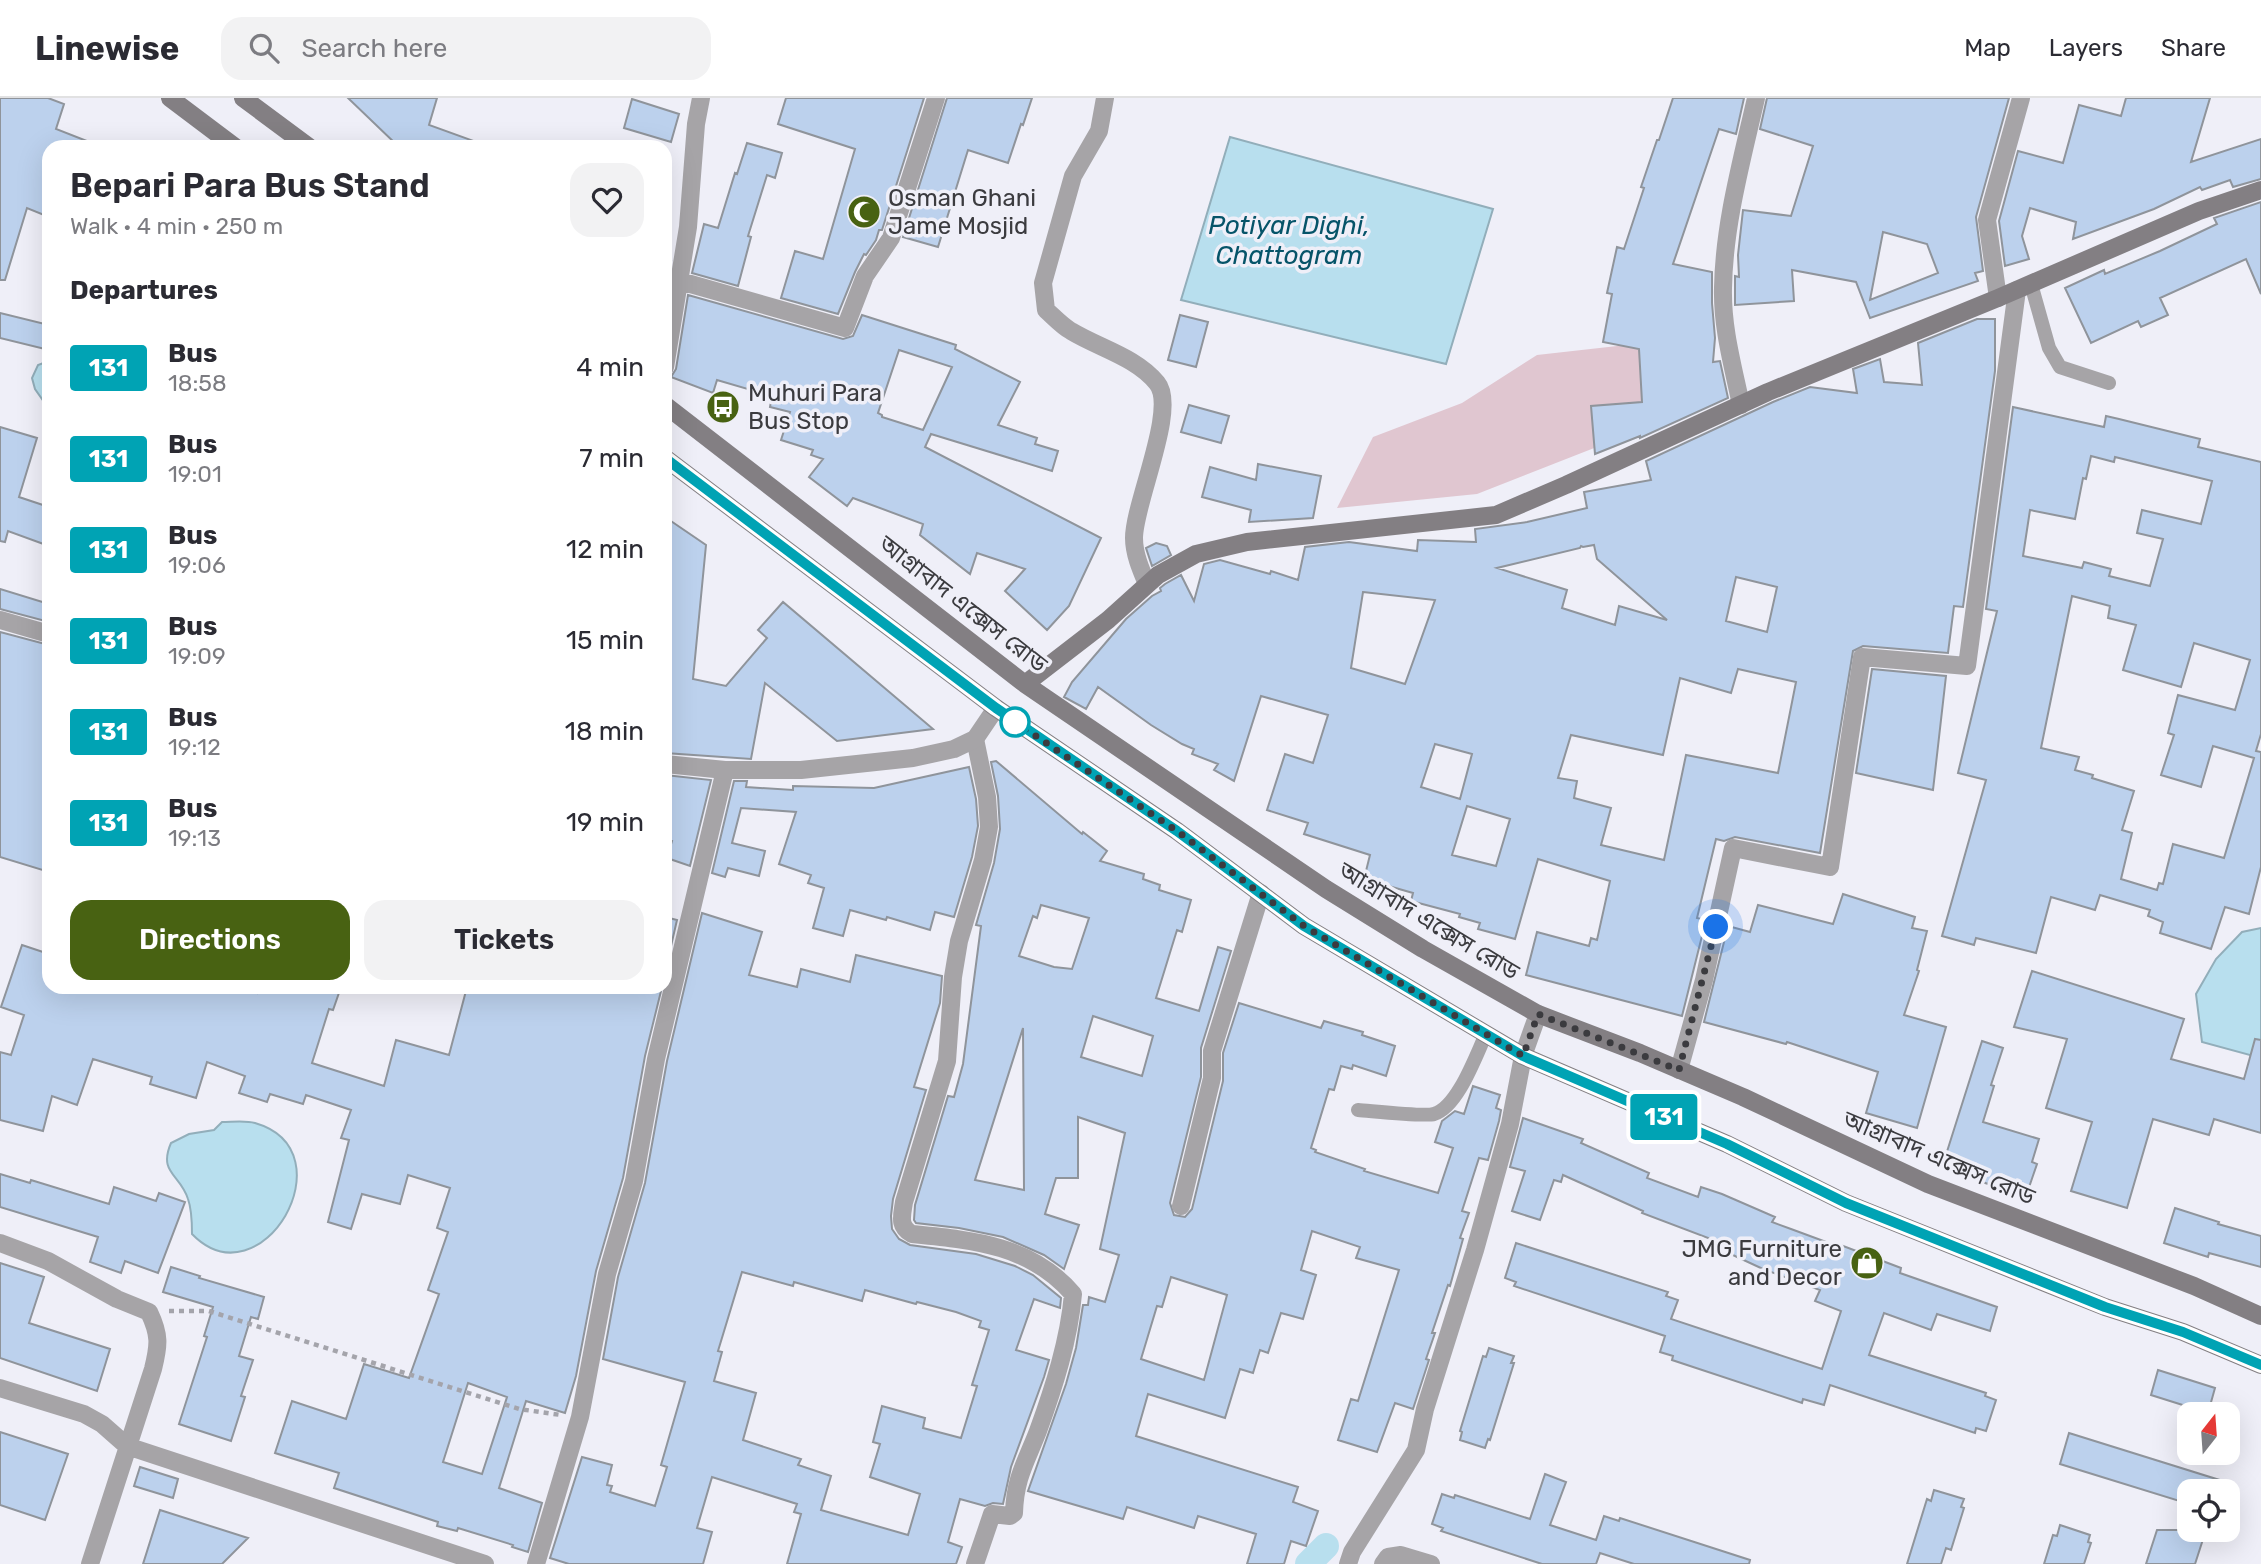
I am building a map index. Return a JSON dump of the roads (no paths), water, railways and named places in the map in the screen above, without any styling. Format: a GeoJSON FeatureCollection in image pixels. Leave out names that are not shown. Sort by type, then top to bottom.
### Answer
{"type":"FeatureCollection","features":[{"type":"Feature","properties":{"kind":"main road"},"geometry":{"type":"LineString","coordinates":[[170,98],[226,140]]}},
{"type":"Feature","properties":{"kind":"main road"},"geometry":{"type":"LineString","coordinates":[[243,98],[300,140]]}},
{"type":"Feature","properties":{"kind":"main road"},"geometry":{"type":"LineString","coordinates":[[1025,684],[1108,620],[1157,575],[1196,554],[1247,542],[1496,515],[1741,405],[2199,211],[2261,190]]}},
{"type":"Feature","properties":{"kind":"main road","name":"আগ্রাবাদ এক্সেস রোড"},"geometry":{"type":"LineString","coordinates":[[672,410],[1025,684],[1326,889],[1423,950],[1538,1014],[1679,1070],[1928,1184],[2194,1286],[2261,1315]]}},
{"type":"Feature","properties":{"kind":"main road"},"geometry":{"type":"LineString","coordinates":[[672,463],[996,708],[1177,831],[1304,926],[1523,1056],[1727,1144],[1846,1203],[2105,1307],[2183,1332],[2261,1365]]}},
{"type":"Feature","properties":{"kind":"street"},"geometry":{"type":"LineString","coordinates":[[672,327],[688,227],[696,124],[701,98]]}},
{"type":"Feature","properties":{"kind":"street"},"geometry":{"type":"LineString","coordinates":[[680,281],[845,328],[865,276],[891,237],[936,98]]}},
{"type":"Feature","properties":{"kind":"street"},"geometry":{"type":"LineString","coordinates":[[1105,98],[1099,131],[1073,176],[1043,283],[1046,310],[1054,317],[1069,330],[1143,369],[1160,385],[1164,405],[1138,509],[1134,538],[1138,563],[1147,584]]}},
{"type":"Feature","properties":{"kind":"street"},"geometry":{"type":"LineString","coordinates":[[1741,405],[1726,333],[1723,290],[1726,240],[1756,98]]}},
{"type":"Feature","properties":{"kind":"street"},"geometry":{"type":"LineString","coordinates":[[1998,298],[1987,220],[2021,98]]}},
{"type":"Feature","properties":{"kind":"street"},"geometry":{"type":"LineString","coordinates":[[1679,1070],[1704,979],[1733,848],[1830,867],[1862,657],[1967,666],[2024,287]]}},
{"type":"Feature","properties":{"kind":"street"},"geometry":{"type":"LineString","coordinates":[[0,620],[42,632]]}},
{"type":"Feature","properties":{"kind":"street"},"geometry":{"type":"LineString","coordinates":[[672,765],[725,770],[801,770],[913,758],[954,748],[975,739],[996,708]]}},
{"type":"Feature","properties":{"kind":"street"},"geometry":{"type":"LineString","coordinates":[[975,739],[987,797],[989,827],[984,860],[959,941],[953,976],[947,1061],[904,1202],[901,1222],[905,1230],[912,1234],[1004,1248],[1057,1275],[1073,1294],[1065,1344],[1038,1431],[1020,1472],[1014,1513],[1010,1516],[992,1514],[975,1564]]}},
{"type":"Feature","properties":{"kind":"street"},"geometry":{"type":"LineString","coordinates":[[672,992],[725,770]]}},
{"type":"Feature","properties":{"kind":"street"},"geometry":{"type":"LineString","coordinates":[[1181,1206],[1212,1078],[1212,1051],[1261,893]]}},
{"type":"Feature","properties":{"kind":"street"},"geometry":{"type":"LineString","coordinates":[[536,1564],[580,1417],[607,1274],[634,1181],[656,1059],[672,994]]}},
{"type":"Feature","properties":{"kind":"street"},"geometry":{"type":"LineString","coordinates":[[1348,1564],[1352,1552],[1416,1450],[1425,1409],[1475,1250],[1510,1124],[1523,1056],[1538,1014]]}},
{"type":"Feature","properties":{"kind":"street"},"geometry":{"type":"LineString","coordinates":[[0,1243],[48,1261],[117,1299],[149,1312],[157,1329],[158,1346],[146,1393],[90,1564]]}},
{"type":"Feature","properties":{"kind":"street"},"geometry":{"type":"LineString","coordinates":[[0,1388],[84,1414],[102,1424],[127,1446],[485,1564]]}},
{"type":"Feature","properties":{"kind":"street"},"geometry":{"type":"LineString","coordinates":[[1383,1564],[1388,1557],[1401,1555],[1431,1564]]}},
{"type":"Feature","properties":{"kind":"lane"},"geometry":{"type":"LineString","coordinates":[[2024,287],[2049,348],[2060,367],[2109,383]]}},
{"type":"Feature","properties":{"kind":"lane"},"geometry":{"type":"LineString","coordinates":[[1358,1110],[1434,1114],[1451,1101],[1464,1083],[1486,1034]]}},
{"type":"Feature","properties":{"kind":"water","name":"Potiyar Dighi, Chattogram"},"geometry":{"type":"Polygon","coordinates":[[[1230,137],[1493,209],[1446,364],[1181,300],[1230,137]]]}},
{"type":"Feature","properties":{"kind":"water"},"geometry":{"type":"Polygon","coordinates":[[[42,364],[42,399],[32,378],[38,365],[42,364]]]}},
{"type":"Feature","properties":{"kind":"water"},"geometry":{"type":"Polygon","coordinates":[[[2261,928],[2261,1058],[2202,1042],[2196,994],[2216,959],[2242,932],[2261,928]]]}},
{"type":"Feature","properties":{"kind":"water"},"geometry":{"type":"Polygon","coordinates":[[[222,1122],[255,1123],[283,1139],[295,1162],[295,1189],[285,1216],[268,1237],[244,1251],[218,1251],[192,1234],[188,1199],[167,1161],[171,1143],[189,1134],[214,1130],[222,1122]]]}},
{"type":"Feature","properties":{"kind":"waterway"},"geometry":{"type":"LineString","coordinates":[[1308,1564],[1326,1546]]}},
{"type":"Feature","properties":{"kind":"place","name":"Osman Ghani Jame Mosjid"},"geometry":{"type":"Point","coordinates":[864,212]}},
{"type":"Feature","properties":{"kind":"place","name":"Muhuri Para Bus Stop"},"geometry":{"type":"Point","coordinates":[723,407]}},
{"type":"Feature","properties":{"kind":"place","name":"JMG Furniture and Decor"},"geometry":{"type":"Point","coordinates":[1867,1263]}}]}
